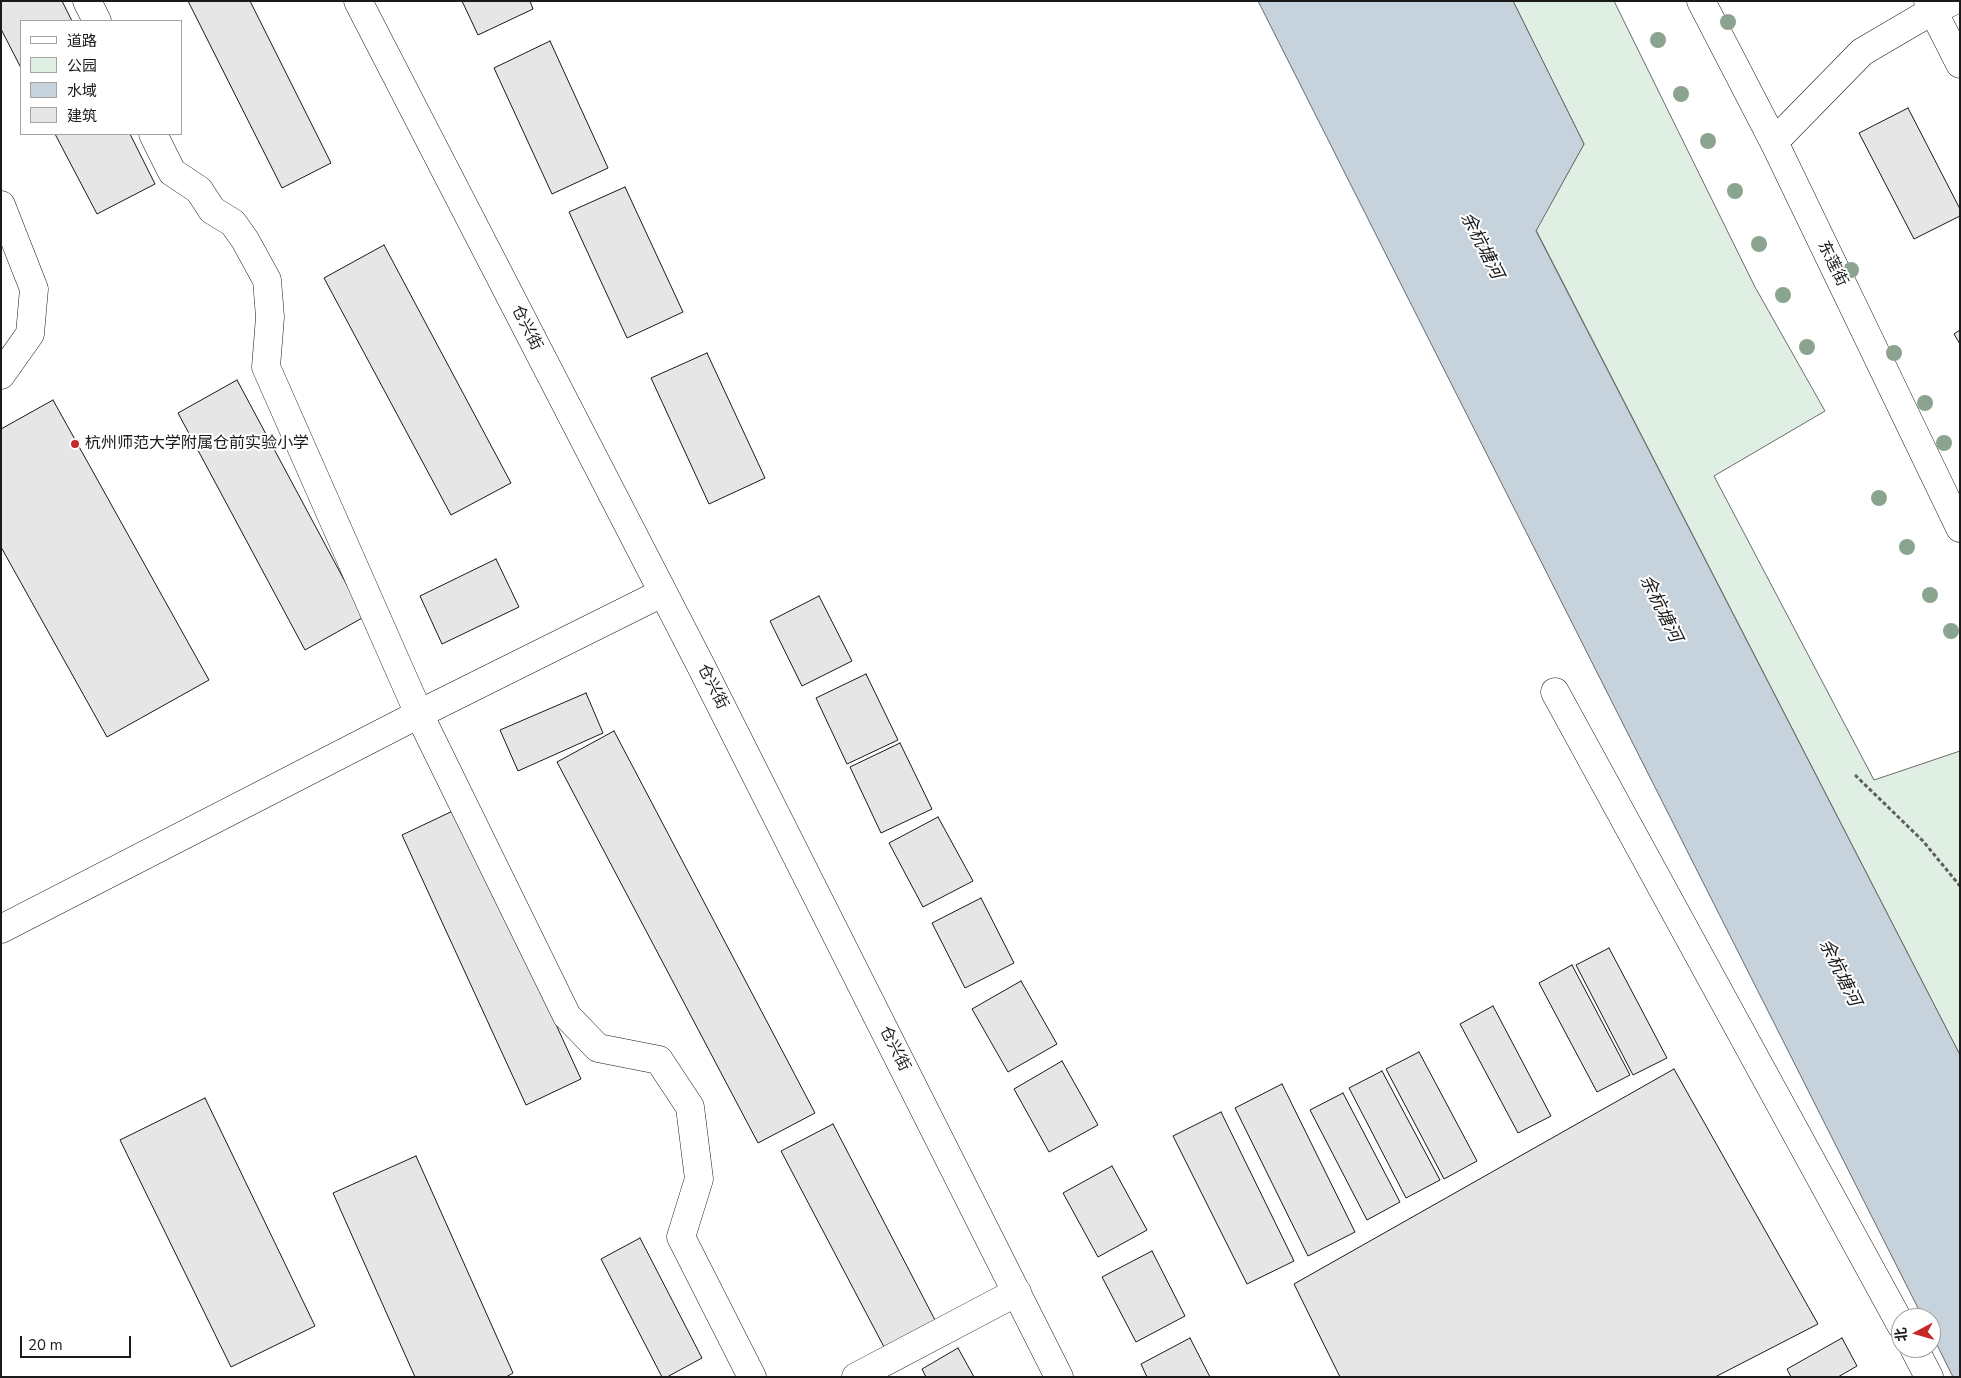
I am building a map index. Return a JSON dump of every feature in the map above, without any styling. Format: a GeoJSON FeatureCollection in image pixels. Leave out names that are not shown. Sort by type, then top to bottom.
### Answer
{"type":"FeatureCollection","features":[{"type":"Feature","properties":{"kind":"street"},"geometry":{"type":"LineString","coordinates":[[87,1],[96,20]]}},
{"type":"Feature","properties":{"kind":"street","name":"仓兴街"},"geometry":{"type":"LineString","coordinates":[[358,1],[662,593],[1059,1377]]}},
{"type":"Feature","properties":{"kind":"street","name":"东莲街"},"geometry":{"type":"LineString","coordinates":[[1701,1],[1774,142],[1960,528]]}},
{"type":"Feature","properties":{"kind":"street"},"geometry":{"type":"LineString","coordinates":[[1774,142],[1862,52],[1938,4],[1960,64]]}},
{"type":"Feature","properties":{"kind":"street"},"geometry":{"type":"LineString","coordinates":[[154,135],[172,172],[199,190],[212,210],[232,223],[245,240],[267,280],[270,318],[266,367],[419,714],[567,1016],[598,1048],[660,1060],[690,1107],[699,1179],[681,1237],[752,1377]]}},
{"type":"Feature","properties":{"kind":"street"},"geometry":{"type":"LineString","coordinates":[[1,204],[34,289],[30,334],[1,375]]}},
{"type":"Feature","properties":{"kind":"street"},"geometry":{"type":"LineString","coordinates":[[1,929],[419,714],[662,593]]}},
{"type":"Feature","properties":{"kind":"street"},"geometry":{"type":"LineString","coordinates":[[1555,692],[1892,1308]]}},
{"type":"Feature","properties":{"kind":"street"},"geometry":{"type":"LineString","coordinates":[[856,1377],[1017,1292]]}},
{"type":"Feature","properties":{"kind":"street"},"geometry":{"type":"LineString","coordinates":[[1919,1358],[1929,1377]]}},
{"type":"Feature","properties":{"kind":"path"},"geometry":{"type":"LineString","coordinates":[[1854,775],[1923,841],[1960,886]]}},
{"type":"Feature","properties":{"kind":"green space"},"geometry":{"type":"Polygon","coordinates":[[[1513,1],[1614,1],[1755,287],[1825,411],[1714,476],[1874,780],[1960,751],[1960,1055],[1536,230],[1584,144],[1513,1]]]}},
{"type":"Feature","properties":{"kind":"water","name":"余杭塘河"},"geometry":{"type":"Polygon","coordinates":[[[1258,1],[1513,1],[1584,144],[1536,231],[1960,1055],[1960,1377],[1953,1377],[1941,1353],[1941,1308],[1918,1308],[1258,1]]]}},
{"type":"Feature","properties":{"kind":"building"},"geometry":{"type":"Polygon","coordinates":[[[1,1],[62,1],[72,20],[20,20],[20,66],[1,29],[1,1]]]}},
{"type":"Feature","properties":{"kind":"building"},"geometry":{"type":"Polygon","coordinates":[[[188,1],[250,1],[331,163],[282,188],[188,1]]]}},
{"type":"Feature","properties":{"kind":"building"},"geometry":{"type":"Polygon","coordinates":[[[462,1],[530,1],[533,9],[478,35],[462,1]]]}},
{"type":"Feature","properties":{"kind":"building"},"geometry":{"type":"Polygon","coordinates":[[[550,41],[608,168],[552,194],[494,68],[550,41]]]}},
{"type":"Feature","properties":{"kind":"building"},"geometry":{"type":"Polygon","coordinates":[[[1908,108],[1960,209],[1960,216],[1914,239],[1859,133],[1908,108]]]}},
{"type":"Feature","properties":{"kind":"building"},"geometry":{"type":"Polygon","coordinates":[[[56,135],[130,135],[155,184],[97,214],[56,135]]]}},
{"type":"Feature","properties":{"kind":"building"},"geometry":{"type":"Polygon","coordinates":[[[625,187],[683,312],[627,338],[569,212],[625,187]]]}},
{"type":"Feature","properties":{"kind":"building"},"geometry":{"type":"Polygon","coordinates":[[[384,245],[511,483],[451,515],[324,278],[384,245]]]}},
{"type":"Feature","properties":{"kind":"building"},"geometry":{"type":"Polygon","coordinates":[[[1960,330],[1960,344],[1954,334],[1960,330]]]}},
{"type":"Feature","properties":{"kind":"building"},"geometry":{"type":"Polygon","coordinates":[[[707,353],[765,478],[709,504],[651,378],[707,353]]]}},
{"type":"Feature","properties":{"kind":"building"},"geometry":{"type":"Polygon","coordinates":[[[237,380],[364,617],[305,650],[178,413],[237,380]]]}},
{"type":"Feature","properties":{"kind":"building"},"geometry":{"type":"Polygon","coordinates":[[[53,400],[209,680],[107,737],[1,547],[1,429],[53,400]]]}},
{"type":"Feature","properties":{"kind":"building"},"geometry":{"type":"Polygon","coordinates":[[[496,559],[519,607],[442,644],[420,596],[496,559]]]}},
{"type":"Feature","properties":{"kind":"building"},"geometry":{"type":"Polygon","coordinates":[[[819,596],[852,661],[802,686],[770,621],[819,596]]]}},
{"type":"Feature","properties":{"kind":"building"},"geometry":{"type":"Polygon","coordinates":[[[866,674],[898,740],[847,764],[816,698],[866,674]]]}},
{"type":"Feature","properties":{"kind":"building"},"geometry":{"type":"Polygon","coordinates":[[[586,693],[603,733],[518,771],[500,730],[586,693]]]}},
{"type":"Feature","properties":{"kind":"building"},"geometry":{"type":"Polygon","coordinates":[[[614,731],[815,1113],[758,1143],[557,762],[614,731]]]}},
{"type":"Feature","properties":{"kind":"building"},"geometry":{"type":"Polygon","coordinates":[[[900,743],[932,809],[881,833],[850,767],[900,743]]]}},
{"type":"Feature","properties":{"kind":"building"},"geometry":{"type":"Polygon","coordinates":[[[457,809],[581,1079],[526,1105],[402,835],[457,809]]]}},
{"type":"Feature","properties":{"kind":"building"},"geometry":{"type":"Polygon","coordinates":[[[938,817],[973,881],[923,907],[889,843],[938,817]]]}},
{"type":"Feature","properties":{"kind":"building"},"geometry":{"type":"Polygon","coordinates":[[[981,898],[1014,963],[965,988],[932,923],[981,898]]]}},
{"type":"Feature","properties":{"kind":"building"},"geometry":{"type":"Polygon","coordinates":[[[1609,948],[1667,1058],[1633,1075],[1576,965],[1609,948]]]}},
{"type":"Feature","properties":{"kind":"building"},"geometry":{"type":"Polygon","coordinates":[[[1572,965],[1630,1075],[1597,1092],[1539,983],[1572,965]]]}},
{"type":"Feature","properties":{"kind":"building"},"geometry":{"type":"Polygon","coordinates":[[[1021,981],[1057,1044],[1008,1072],[972,1009],[1021,981]]]}},
{"type":"Feature","properties":{"kind":"building"},"geometry":{"type":"Polygon","coordinates":[[[1493,1006],[1551,1116],[1518,1133],[1460,1024],[1493,1006]]]}},
{"type":"Feature","properties":{"kind":"building"},"geometry":{"type":"Polygon","coordinates":[[[1419,1052],[1477,1161],[1444,1179],[1386,1069],[1419,1052]]]}},
{"type":"Feature","properties":{"kind":"building"},"geometry":{"type":"Polygon","coordinates":[[[1062,1061],[1098,1125],[1049,1152],[1014,1089],[1062,1061]]]}},
{"type":"Feature","properties":{"kind":"building"},"geometry":{"type":"Polygon","coordinates":[[[1674,1069],[1818,1324],[1715,1377],[1340,1377],[1294,1284],[1674,1069]]]}},
{"type":"Feature","properties":{"kind":"building"},"geometry":{"type":"Polygon","coordinates":[[[1382,1071],[1440,1180],[1406,1198],[1349,1088],[1382,1071]]]}},
{"type":"Feature","properties":{"kind":"building"},"geometry":{"type":"Polygon","coordinates":[[[1282,1084],[1355,1232],[1308,1256],[1235,1108],[1282,1084]]]}},
{"type":"Feature","properties":{"kind":"building"},"geometry":{"type":"Polygon","coordinates":[[[1343,1093],[1400,1202],[1367,1220],[1310,1110],[1343,1093]]]}},
{"type":"Feature","properties":{"kind":"building"},"geometry":{"type":"Polygon","coordinates":[[[205,1098],[315,1326],[231,1367],[120,1140],[205,1098]]]}},
{"type":"Feature","properties":{"kind":"building"},"geometry":{"type":"Polygon","coordinates":[[[1221,1112],[1294,1261],[1247,1284],[1173,1136],[1221,1112]]]}},
{"type":"Feature","properties":{"kind":"building"},"geometry":{"type":"Polygon","coordinates":[[[833,1124],[935,1320],[884,1347],[781,1151],[833,1124]]]}},
{"type":"Feature","properties":{"kind":"building"},"geometry":{"type":"Polygon","coordinates":[[[416,1156],[513,1373],[506,1377],[415,1377],[333,1193],[416,1156]]]}},
{"type":"Feature","properties":{"kind":"building"},"geometry":{"type":"Polygon","coordinates":[[[1112,1166],[1147,1230],[1098,1257],[1063,1193],[1112,1166]]]}},
{"type":"Feature","properties":{"kind":"building"},"geometry":{"type":"Polygon","coordinates":[[[640,1238],[702,1358],[667,1377],[662,1377],[601,1259],[640,1238]]]}},
{"type":"Feature","properties":{"kind":"building"},"geometry":{"type":"Polygon","coordinates":[[[1152,1251],[1185,1316],[1136,1342],[1102,1277],[1152,1251]]]}},
{"type":"Feature","properties":{"kind":"building"},"geometry":{"type":"Polygon","coordinates":[[[1190,1338],[1210,1377],[1147,1377],[1141,1364],[1190,1338]]]}},
{"type":"Feature","properties":{"kind":"building"},"geometry":{"type":"Polygon","coordinates":[[[1842,1338],[1857,1366],[1838,1377],[1791,1377],[1787,1369],[1842,1338]]]}},
{"type":"Feature","properties":{"kind":"building"},"geometry":{"type":"Polygon","coordinates":[[[958,1348],[974,1377],[926,1377],[922,1369],[958,1348]]]}},
{"type":"Feature","properties":{"kind":"place","name":"杭州师范大学附属仓前实验小学"},"geometry":{"type":"Point","coordinates":[75,444]}}]}
